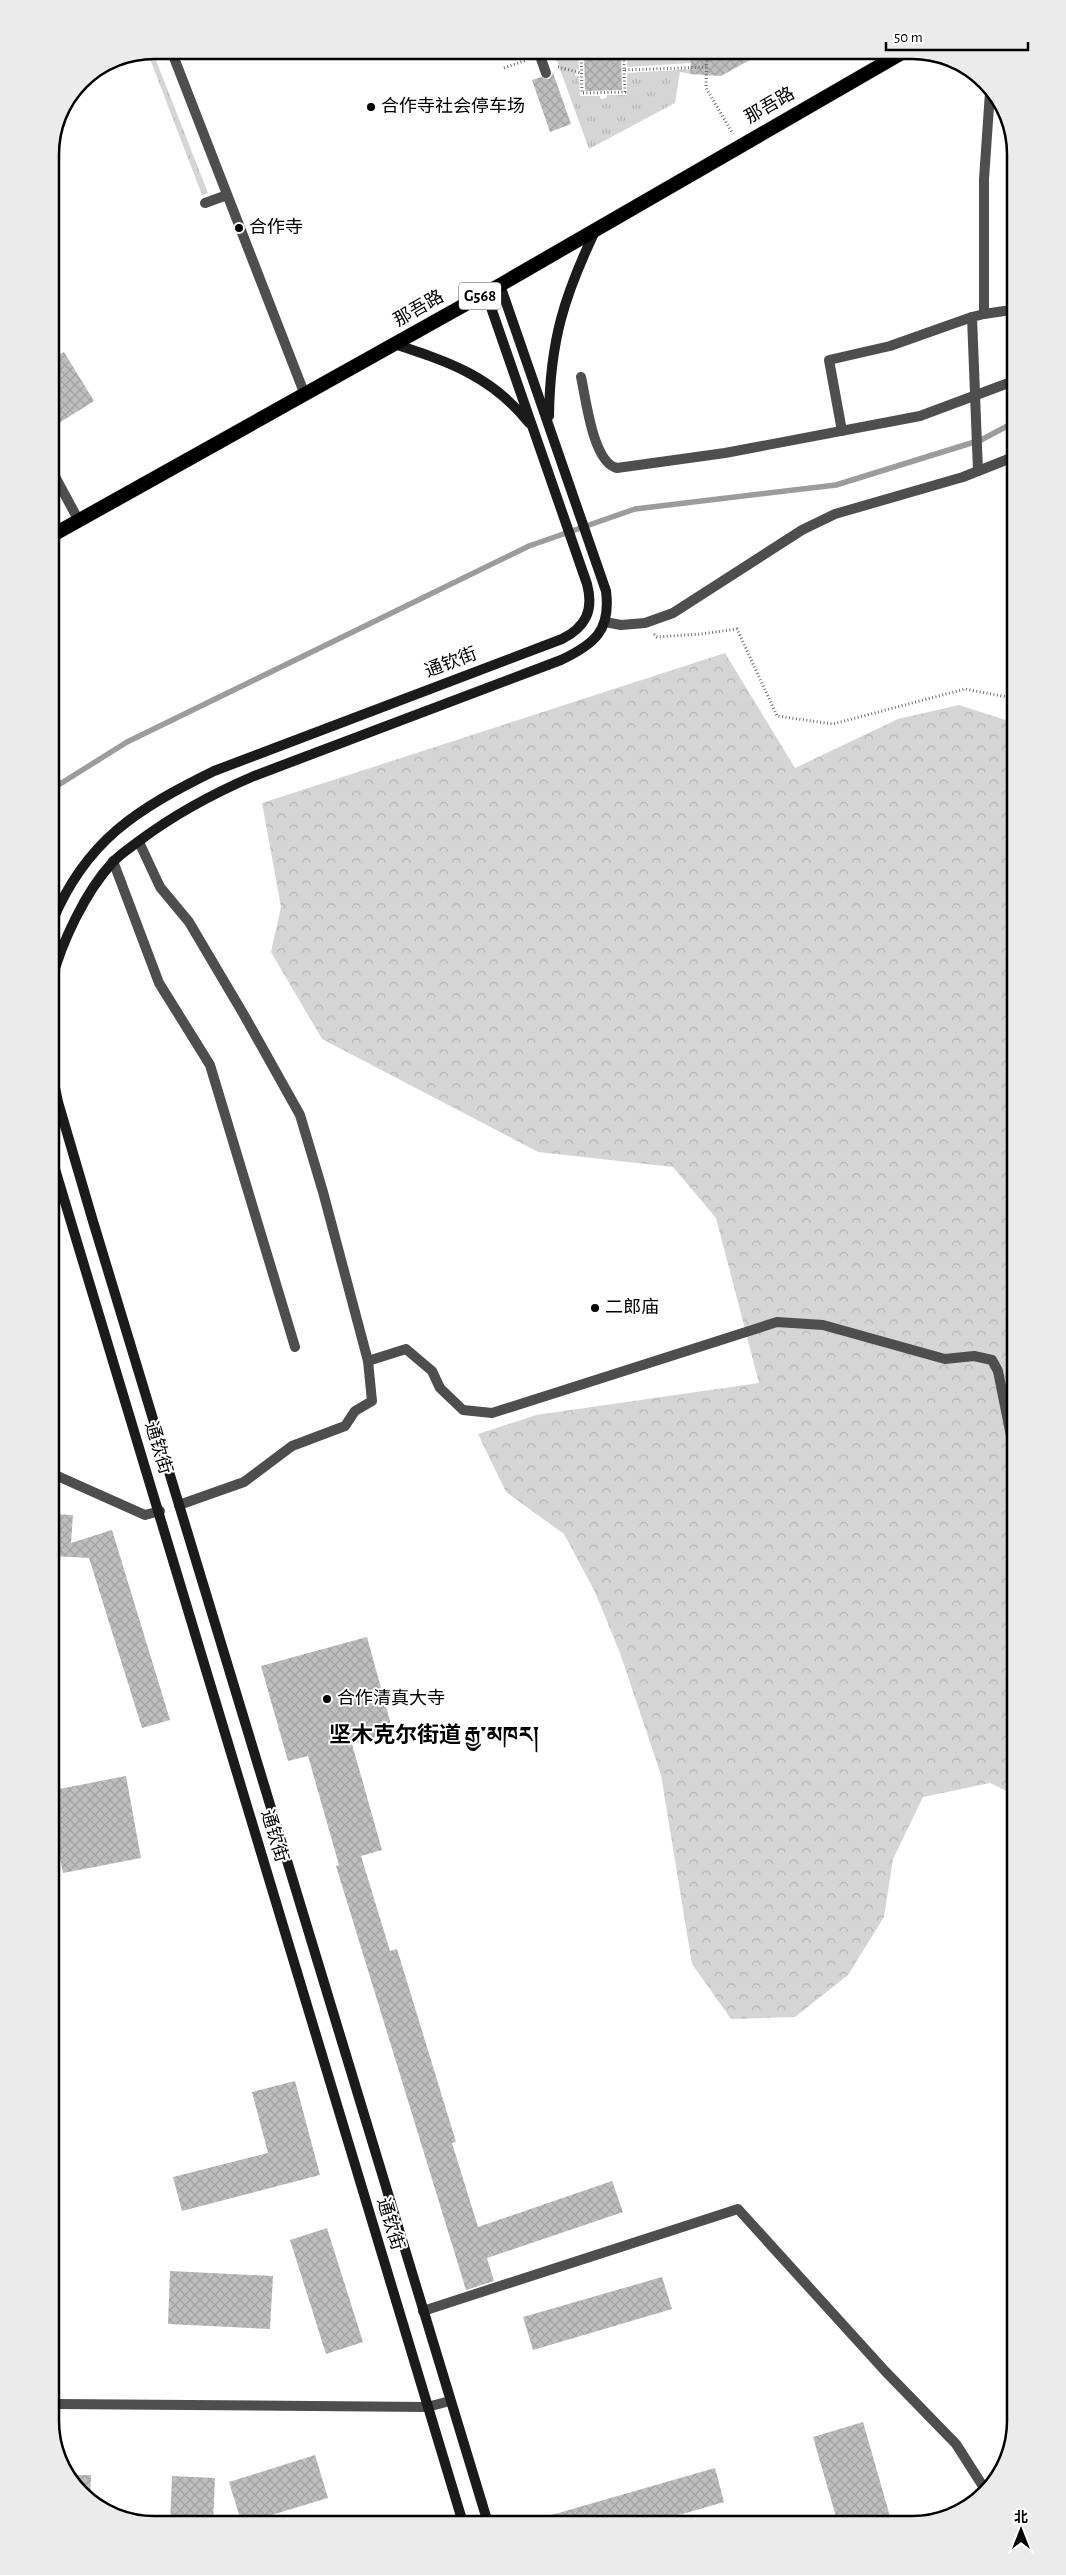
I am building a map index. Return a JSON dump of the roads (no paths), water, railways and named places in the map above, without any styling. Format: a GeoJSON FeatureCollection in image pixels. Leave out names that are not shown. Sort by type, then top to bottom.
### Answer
{"type":"FeatureCollection","features":[{"type":"Feature","properties":{"kind":"highway","name":"那吾路"},"geometry":{"type":"LineString","coordinates":[[59,531],[486,293],[597,227],[891,59]]}},
{"type":"Feature","properties":{"kind":"main road"},"geometry":{"type":"LineString","coordinates":[[549,425],[549,391],[557,329],[564,301],[597,227]]}},
{"type":"Feature","properties":{"kind":"main road"},"geometry":{"type":"LineString","coordinates":[[59,959],[74,924],[103,874],[113,861],[171,817],[211,794],[576,653],[599,636],[605,622],[608,605],[603,579],[565,476],[500,284]]}},
{"type":"Feature","properties":{"kind":"main road","name":"通钦街"},"geometry":{"type":"LineString","coordinates":[[59,909],[79,870],[107,837],[162,797],[214,771],[575,632],[584,624],[588,614],[590,595],[587,584],[550,482],[535,430],[486,293]]}},
{"type":"Feature","properties":{"kind":"main road"},"geometry":{"type":"LineString","coordinates":[[394,344],[454,365],[476,375],[509,400],[535,430]]}},
{"type":"Feature","properties":{"kind":"main road"},"geometry":{"type":"LineString","coordinates":[[59,1106],[178,1505],[486,2516]]}},
{"type":"Feature","properties":{"kind":"main road","name":"通钦街"},"geometry":{"type":"LineString","coordinates":[[59,1182],[160,1510],[461,2516]]}},
{"type":"Feature","properties":{"kind":"street"},"geometry":{"type":"LineString","coordinates":[[174,59],[305,395]]}},
{"type":"Feature","properties":{"kind":"street"},"geometry":{"type":"LineString","coordinates":[[541,59],[545,71]]}},
{"type":"Feature","properties":{"kind":"street"},"geometry":{"type":"LineString","coordinates":[[984,314],[984,178],[990,99]]}},
{"type":"Feature","properties":{"kind":"street"},"geometry":{"type":"LineString","coordinates":[[205,204],[227,195]]}},
{"type":"Feature","properties":{"kind":"street"},"geometry":{"type":"LineString","coordinates":[[842,431],[829,360],[890,346],[972,317],[1007,311]]}},
{"type":"Feature","properties":{"kind":"street"},"geometry":{"type":"LineString","coordinates":[[972,317],[978,466]]}},
{"type":"Feature","properties":{"kind":"street"},"geometry":{"type":"LineString","coordinates":[[581,377],[598,450],[607,464],[617,468],[725,453],[920,416],[1007,384]]}},
{"type":"Feature","properties":{"kind":"street"},"geometry":{"type":"LineString","coordinates":[[605,622],[621,625],[644,623],[673,613],[802,530],[834,514],[978,466],[1007,459]]}},
{"type":"Feature","properties":{"kind":"street"},"geometry":{"type":"LineString","coordinates":[[59,484],[79,520]]}},
{"type":"Feature","properties":{"kind":"street"},"geometry":{"type":"LineString","coordinates":[[139,842],[160,887],[189,922],[300,1115],[323,1192],[368,1361],[372,1401],[355,1411],[345,1426],[292,1446],[244,1482],[178,1505]]}},
{"type":"Feature","properties":{"kind":"street"},"geometry":{"type":"LineString","coordinates":[[113,861],[159,983],[210,1065],[295,1347]]}},
{"type":"Feature","properties":{"kind":"street"},"geometry":{"type":"LineString","coordinates":[[368,1361],[406,1349],[432,1371],[440,1388],[462,1410],[492,1413],[777,1322],[823,1325],[945,1359],[974,1356],[992,1360],[998,1371],[1007,1416]]}},
{"type":"Feature","properties":{"kind":"street"},"geometry":{"type":"LineString","coordinates":[[59,1477],[145,1515],[160,1510]]}},
{"type":"Feature","properties":{"kind":"street"},"geometry":{"type":"LineString","coordinates":[[423,2311],[738,2209],[885,2371],[956,2444],[982,2485]]}},
{"type":"Feature","properties":{"kind":"street"},"geometry":{"type":"LineString","coordinates":[[59,2404],[427,2406],[450,2401]]}},
{"type":"Feature","properties":{"kind":"waterway"},"geometry":{"type":"LineString","coordinates":[[59,785],[127,742],[529,546],[635,509],[836,485],[981,440],[1007,426]]}},
{"type":"Feature","properties":{"kind":"place","name":"合作寺社会停车场"},"geometry":{"type":"Point","coordinates":[371,107]}},
{"type":"Feature","properties":{"kind":"place","name":"合作寺"},"geometry":{"type":"Point","coordinates":[239,228]}},
{"type":"Feature","properties":{"kind":"place","name":"二郎庙"},"geometry":{"type":"Point","coordinates":[595,1308]}},
{"type":"Feature","properties":{"kind":"place","name":"合作清真大寺"},"geometry":{"type":"Point","coordinates":[327,1699]}},
{"type":"Feature","properties":{"kind":"district","name":"坚木克尔街道 རྒྱ་མཁར།"},"geometry":{"type":"Point","coordinates":[434,1735]}}]}
